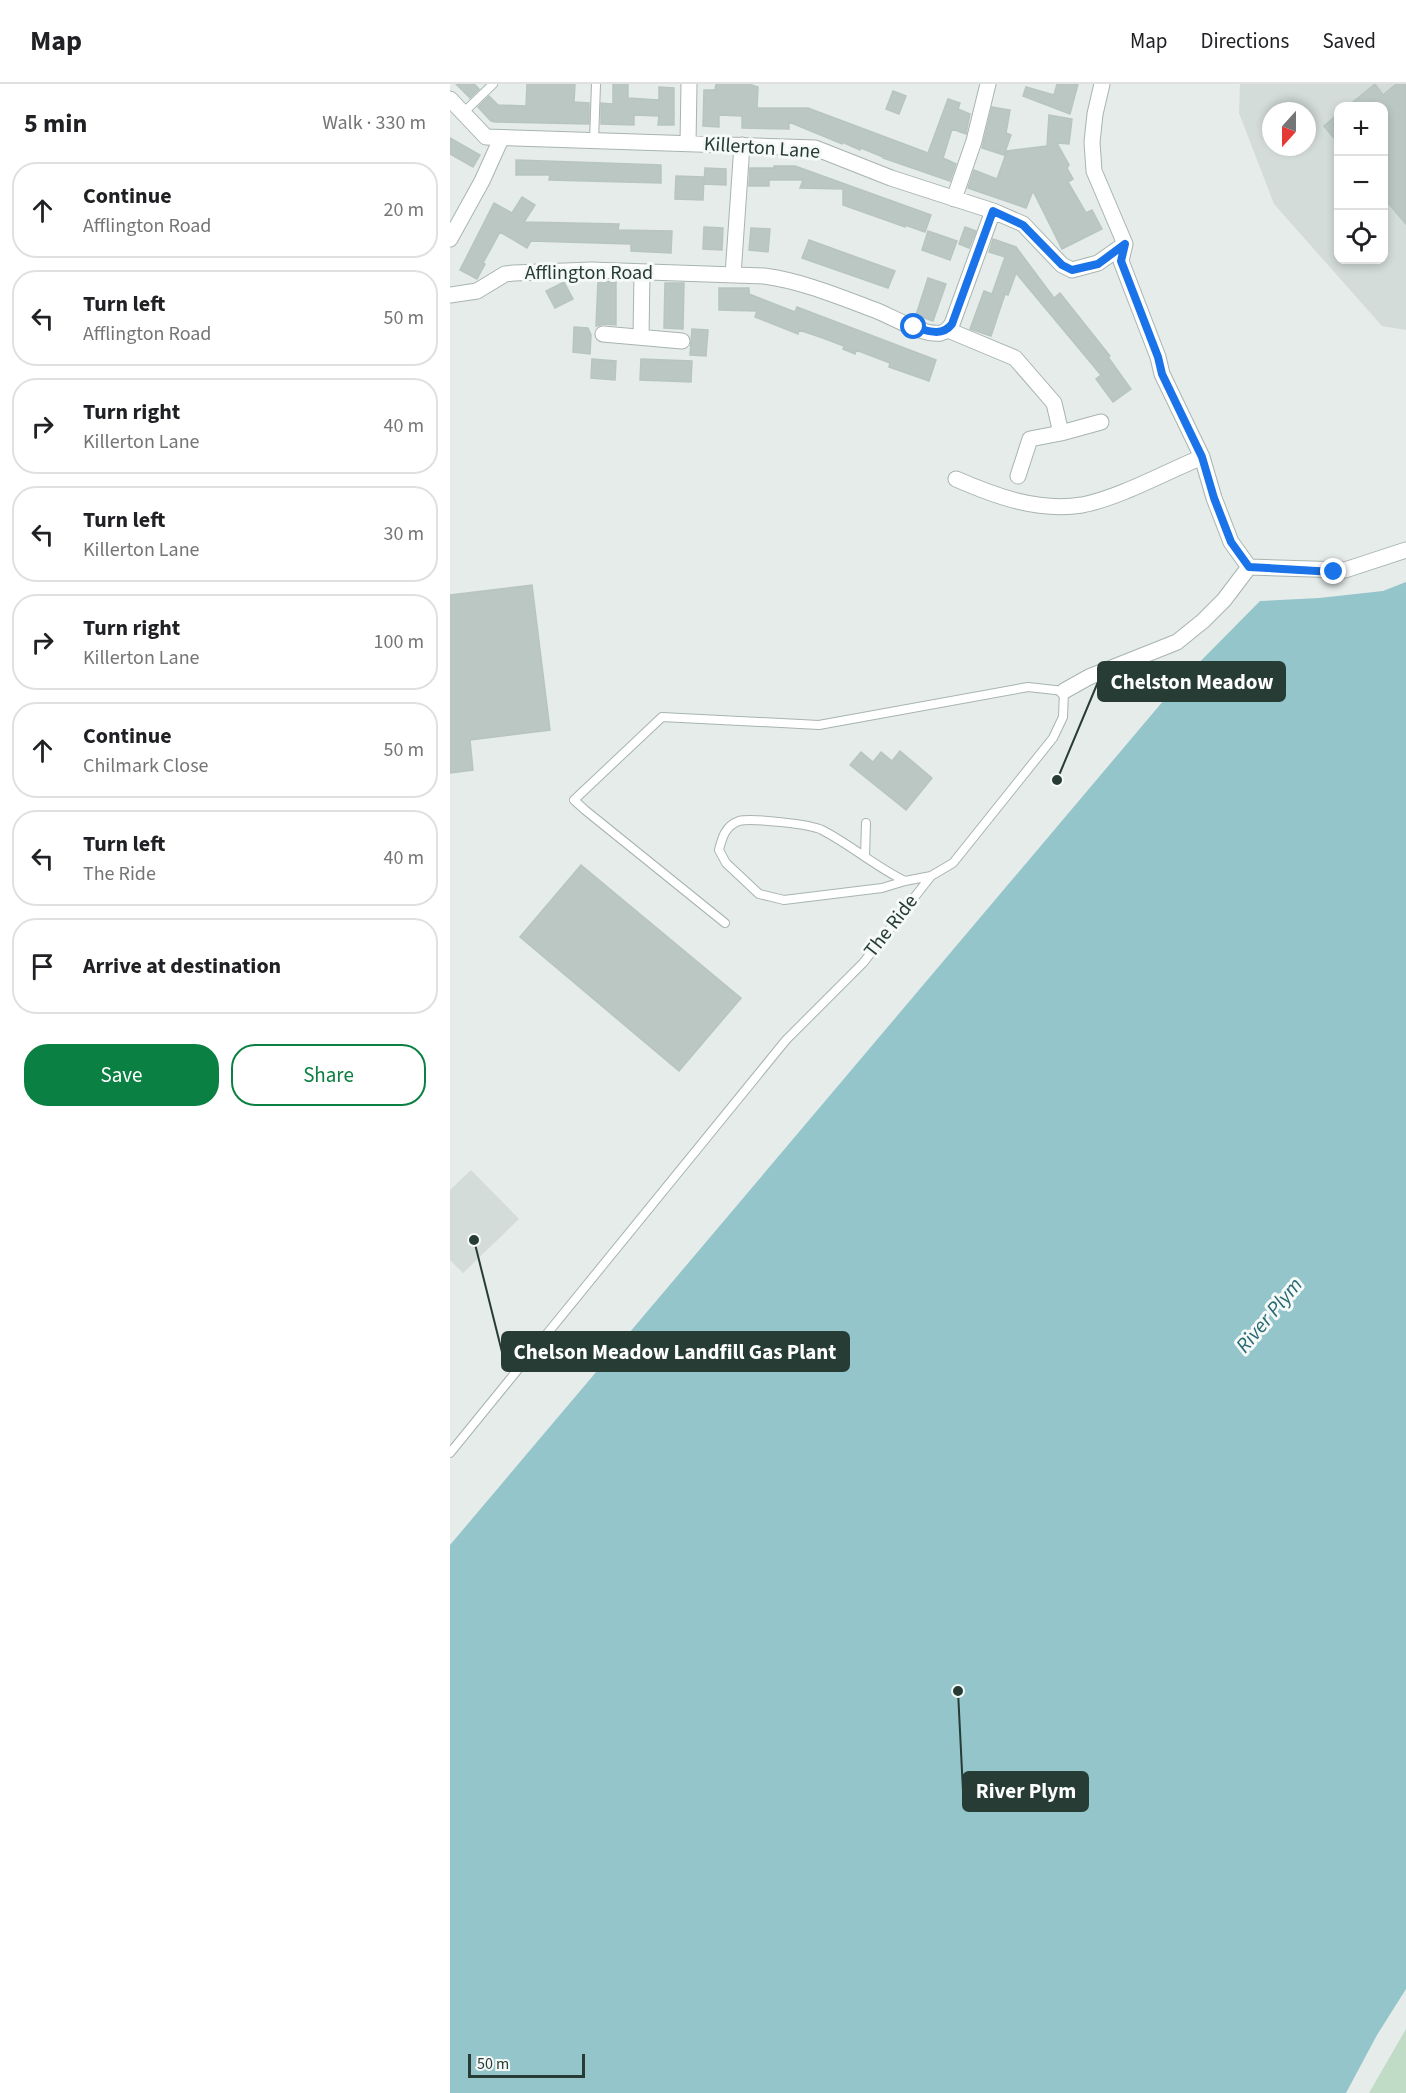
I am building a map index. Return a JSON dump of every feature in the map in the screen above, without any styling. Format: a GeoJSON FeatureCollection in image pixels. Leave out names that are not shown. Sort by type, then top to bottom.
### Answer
{"type":"FeatureCollection","features":[{"type":"Feature","properties":{"kind":"street"},"geometry":{"type":"LineString","coordinates":[[688,142],[689,84]]}},
{"type":"Feature","properties":{"kind":"street"},"geometry":{"type":"LineString","coordinates":[[954,199],[974,141],[988,84]]}},
{"type":"Feature","properties":{"kind":"street"},"geometry":{"type":"LineString","coordinates":[[1102,84],[1095,114],[1092,142],[1094,171],[1125,244],[1121,261],[1158,357],[1162,374],[1202,457],[1214,498],[1231,542],[1249,567]]}},
{"type":"Feature","properties":{"kind":"street","name":"Killerton Lane"},"geometry":{"type":"LineString","coordinates":[[450,99],[486,137],[815,148],[891,178],[993,211],[1023,225],[1062,265],[1072,270],[1098,264],[1125,244]]}},
{"type":"Feature","properties":{"kind":"street"},"geometry":{"type":"LineString","coordinates":[[450,239],[482,181],[501,139]]}},
{"type":"Feature","properties":{"kind":"street"},"geometry":{"type":"LineString","coordinates":[[733,275],[742,145]]}},
{"type":"Feature","properties":{"kind":"street"},"geometry":{"type":"LineString","coordinates":[[948,330],[993,211]]}},
{"type":"Feature","properties":{"kind":"street","name":"Afflington Road"},"geometry":{"type":"LineString","coordinates":[[450,295],[477,291],[504,274],[591,270],[782,278],[878,311],[914,327],[941,333],[948,330],[1015,358],[1054,403],[1061,433]]}},
{"type":"Feature","properties":{"kind":"street"},"geometry":{"type":"LineString","coordinates":[[641,337],[642,273]]}},
{"type":"Feature","properties":{"kind":"street"},"geometry":{"type":"LineString","coordinates":[[603,334],[682,341]]}},
{"type":"Feature","properties":{"kind":"street"},"geometry":{"type":"LineString","coordinates":[[1018,476],[1030,439],[1101,422]]}},
{"type":"Feature","properties":{"kind":"street"},"geometry":{"type":"LineString","coordinates":[[956,479],[995,494],[1032,504],[1080,505],[1106,498],[1202,457]]}},
{"type":"Feature","properties":{"kind":"street"},"geometry":{"type":"LineString","coordinates":[[1249,567],[1345,570],[1406,550]]}},
{"type":"Feature","properties":{"kind":"street"},"geometry":{"type":"LineString","coordinates":[[1064,691],[1089,677],[1177,642],[1224,600],[1249,567]]}},
{"type":"Feature","properties":{"kind":"lane"},"geometry":{"type":"LineString","coordinates":[[463,112],[493,84]]}},
{"type":"Feature","properties":{"kind":"lane"},"geometry":{"type":"LineString","coordinates":[[594,141],[596,84]]}},
{"type":"Feature","properties":{"kind":"lane"},"geometry":{"type":"LineString","coordinates":[[725,923],[574,800],[662,717],[819,725],[1028,687],[1064,691]]}},
{"type":"Feature","properties":{"kind":"lane","name":"The Ride"},"geometry":{"type":"LineString","coordinates":[[450,1453],[786,1040],[863,963],[931,876],[953,863],[1053,738],[1063,717],[1064,691]]}},
{"type":"Feature","properties":{"kind":"lane"},"geometry":{"type":"LineString","coordinates":[[905,881],[887,872],[820,828],[779,822],[739,821],[723,832],[719,850],[726,863],[759,894],[784,900],[882,888],[931,876]]}},
{"type":"Feature","properties":{"kind":"lane"},"geometry":{"type":"LineString","coordinates":[[865,857],[866,824]]}},
{"type":"Feature","properties":{"kind":"shaded area"},"geometry":{"type":"Polygon","coordinates":[[[1240,84],[1406,84],[1406,330],[1382,326],[1274,204],[1239,113],[1240,84]]]}},
{"type":"Feature","properties":{"kind":"shaded area"},"geometry":{"type":"Polygon","coordinates":[[[471,1170],[519,1219],[463,1273],[450,1260],[450,1190],[471,1170]]]}},
{"type":"Feature","properties":{"kind":"green space"},"geometry":{"type":"Polygon","coordinates":[[[1406,2029],[1406,2093],[1369,2093],[1406,2029]]]}},
{"type":"Feature","properties":{"kind":"water"},"geometry":{"type":"Polygon","coordinates":[[[1406,582],[1406,1989],[1377,2035],[1346,2093],[450,2093],[450,1545],[1175,687],[1260,601],[1383,591],[1406,582]]]}},
{"type":"Feature","properties":{"kind":"building"},"geometry":{"type":"Polygon","coordinates":[[[456,84],[474,84],[479,89],[470,98],[456,84]]]}},
{"type":"Feature","properties":{"kind":"building"},"geometry":{"type":"Polygon","coordinates":[[[527,84],[575,84],[574,102],[589,103],[589,124],[495,122],[491,121],[478,107],[489,96],[498,105],[526,106],[527,84]]]}},
{"type":"Feature","properties":{"kind":"building"},"geometry":{"type":"Polygon","coordinates":[[[613,84],[628,84],[628,98],[659,100],[659,87],[674,88],[674,125],[658,125],[659,116],[634,115],[634,125],[601,124],[601,103],[613,104],[613,84]]]}},
{"type":"Feature","properties":{"kind":"building"},"geometry":{"type":"Polygon","coordinates":[[[716,84],[749,84],[758,87],[757,108],[808,108],[928,153],[948,99],[960,103],[958,109],[970,114],[966,134],[952,129],[943,158],[956,164],[950,181],[861,148],[860,150],[842,142],[842,144],[789,122],[789,129],[742,128],[742,116],[719,115],[719,127],[703,126],[704,90],[715,90],[716,84]]]}},
{"type":"Feature","properties":{"kind":"building"},"geometry":{"type":"Polygon","coordinates":[[[1057,84],[1078,84],[1070,114],[1023,96],[1026,87],[1054,95],[1057,84]]]}},
{"type":"Feature","properties":{"kind":"building"},"geometry":{"type":"Polygon","coordinates":[[[1375,84],[1383,95],[1396,84],[1406,84],[1406,224],[1388,203],[1388,102],[1353,102],[1375,84]]]}},
{"type":"Feature","properties":{"kind":"building"},"geometry":{"type":"Polygon","coordinates":[[[893,91],[906,96],[899,114],[886,109],[893,91]]]}},
{"type":"Feature","properties":{"kind":"building"},"geometry":{"type":"Polygon","coordinates":[[[992,107],[1010,110],[1006,133],[1011,135],[1004,155],[982,148],[992,107]]]}},
{"type":"Feature","properties":{"kind":"building"},"geometry":{"type":"Polygon","coordinates":[[[1049,115],[1072,119],[1069,144],[1057,143],[1069,165],[1067,168],[1073,179],[1068,182],[1086,213],[1092,210],[1102,229],[1062,249],[1033,191],[1026,208],[968,188],[974,170],[997,179],[1007,151],[1047,146],[1049,115]]]}},
{"type":"Feature","properties":{"kind":"building"},"geometry":{"type":"Polygon","coordinates":[[[1334,117],[1334,138],[1324,126],[1334,117]]]}},
{"type":"Feature","properties":{"kind":"building"},"geometry":{"type":"Polygon","coordinates":[[[450,138],[480,155],[473,167],[450,154],[450,138]]]}},
{"type":"Feature","properties":{"kind":"building"},"geometry":{"type":"Polygon","coordinates":[[[516,160],[661,165],[661,183],[549,180],[550,175],[516,175],[516,160]]]}},
{"type":"Feature","properties":{"kind":"building"},"geometry":{"type":"Polygon","coordinates":[[[774,166],[795,166],[931,215],[925,232],[843,205],[843,189],[800,188],[803,180],[769,180],[769,186],[749,186],[750,168],[774,168],[774,166]]]}},
{"type":"Feature","properties":{"kind":"building"},"geometry":{"type":"Polygon","coordinates":[[[705,168],[726,169],[726,185],[704,184],[705,168]]]}},
{"type":"Feature","properties":{"kind":"building"},"geometry":{"type":"Polygon","coordinates":[[[676,176],[704,177],[703,200],[675,199],[676,176]]]}},
{"type":"Feature","properties":{"kind":"building"},"geometry":{"type":"Polygon","coordinates":[[[522,197],[535,205],[524,222],[619,224],[618,230],[672,231],[671,253],[631,251],[631,244],[531,241],[527,248],[500,232],[477,279],[460,270],[494,203],[512,213],[522,197]]]}},
{"type":"Feature","properties":{"kind":"building"},"geometry":{"type":"Polygon","coordinates":[[[704,227],[723,228],[722,250],[703,249],[704,227]]]}},
{"type":"Feature","properties":{"kind":"building"},"geometry":{"type":"Polygon","coordinates":[[[965,227],[976,231],[969,248],[959,244],[965,227]]]}},
{"type":"Feature","properties":{"kind":"building"},"geometry":{"type":"Polygon","coordinates":[[[751,228],[770,229],[768,252],[749,250],[751,228]]]}},
{"type":"Feature","properties":{"kind":"building"},"geometry":{"type":"Polygon","coordinates":[[[928,231],[957,241],[950,260],[922,250],[928,231]]]}},
{"type":"Feature","properties":{"kind":"building"},"geometry":{"type":"Polygon","coordinates":[[[993,239],[1016,247],[1054,298],[1060,293],[1110,356],[1108,357],[1131,389],[1113,402],[1096,379],[1101,375],[1016,273],[1008,295],[1005,294],[991,336],[970,329],[984,291],[992,294],[1005,257],[989,252],[993,239]]]}},
{"type":"Feature","properties":{"kind":"building"},"geometry":{"type":"Polygon","coordinates":[[[809,240],[895,271],[888,288],[802,258],[809,240]]]}},
{"type":"Feature","properties":{"kind":"building"},"geometry":{"type":"Polygon","coordinates":[[[928,278],[946,284],[933,321],[916,315],[928,278]]]}},
{"type":"Feature","properties":{"kind":"building"},"geometry":{"type":"Polygon","coordinates":[[[598,281],[616,282],[616,325],[596,326],[598,281]]]}},
{"type":"Feature","properties":{"kind":"building"},"geometry":{"type":"Polygon","coordinates":[[[564,282],[573,299],[555,308],[546,291],[564,282]]]}},
{"type":"Feature","properties":{"kind":"building"},"geometry":{"type":"Polygon","coordinates":[[[665,283],[684,283],[683,329],[664,328],[665,283]]]}},
{"type":"Feature","properties":{"kind":"building"},"geometry":{"type":"Polygon","coordinates":[[[719,288],[749,288],[749,294],[795,312],[797,307],[936,360],[929,381],[889,367],[890,363],[856,350],[855,354],[843,349],[844,346],[820,337],[799,330],[798,334],[755,317],[757,311],[719,310],[719,288]]]}},
{"type":"Feature","properties":{"kind":"building"},"geometry":{"type":"Polygon","coordinates":[[[574,327],[588,328],[591,335],[590,354],[573,352],[574,327]]]}},
{"type":"Feature","properties":{"kind":"building"},"geometry":{"type":"Polygon","coordinates":[[[692,329],[708,330],[706,356],[690,355],[692,329]]]}},
{"type":"Feature","properties":{"kind":"building"},"geometry":{"type":"Polygon","coordinates":[[[592,359],[616,361],[615,380],[591,378],[592,359]]]}},
{"type":"Feature","properties":{"kind":"building"},"geometry":{"type":"Polygon","coordinates":[[[641,359],[692,361],[691,382],[640,380],[641,359]]]}},
{"type":"Feature","properties":{"kind":"building"},"geometry":{"type":"Polygon","coordinates":[[[532,585],[550,730],[470,740],[473,770],[450,773],[450,595],[532,585]]]}},
{"type":"Feature","properties":{"kind":"building"},"geometry":{"type":"Polygon","coordinates":[[[900,751],[932,778],[906,810],[850,765],[861,752],[873,762],[881,752],[892,761],[900,751]]]}},
{"type":"Feature","properties":{"kind":"building"},"geometry":{"type":"Polygon","coordinates":[[[581,865],[741,998],[679,1071],[520,937],[581,865]]]}},
{"type":"Feature","properties":{"kind":"place","name":"Chelston Meadow"},"geometry":{"type":"Point","coordinates":[1057,780]}},
{"type":"Feature","properties":{"kind":"place","name":"Chelson Meadow Landfill Gas Plant"},"geometry":{"type":"Point","coordinates":[474,1240]}},
{"type":"Feature","properties":{"kind":"place","name":"River Plym"},"geometry":{"type":"Point","coordinates":[958,1691]}},
{"type":"Feature","properties":{"kind":"route"},"geometry":{"type":"LineString","coordinates":[[914,327],[941,333],[948,330],[993,211],[1023,225],[1062,265],[1072,270],[1098,264],[1125,244],[1121,261],[1158,357],[1162,374],[1202,457],[1214,498],[1231,542],[1249,567],[1334,572]]}}]}
